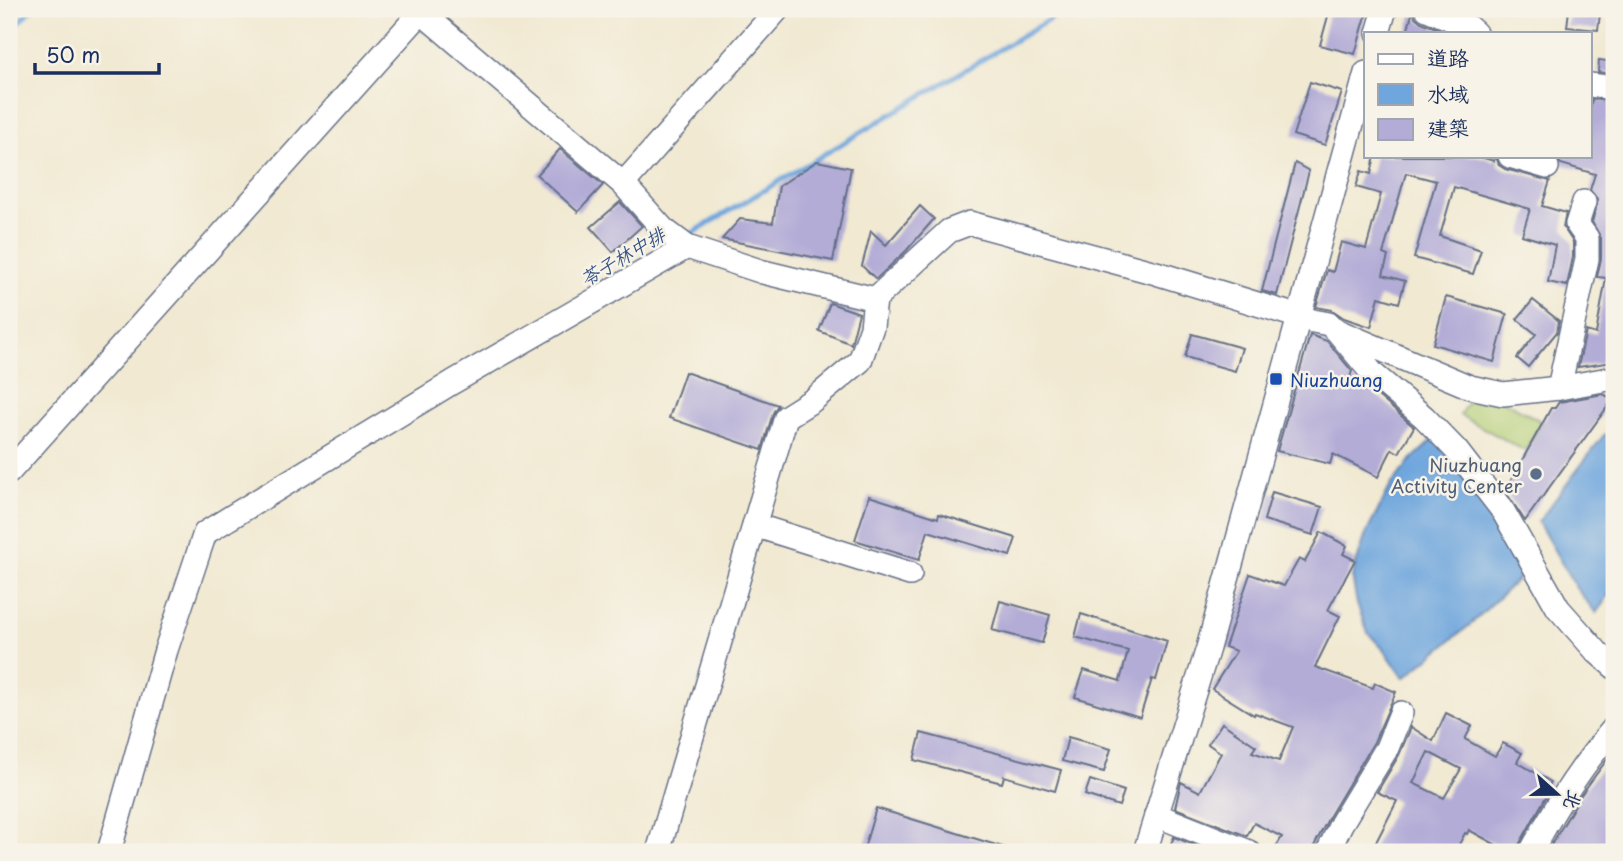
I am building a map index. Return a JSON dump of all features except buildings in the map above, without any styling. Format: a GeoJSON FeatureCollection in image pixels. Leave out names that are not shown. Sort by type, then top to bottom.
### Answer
{"type":"FeatureCollection","features":[{"type":"Feature","properties":{"kind":"street"},"geometry":{"type":"LineString","coordinates":[[623,184],[778,9]]}},
{"type":"Feature","properties":{"kind":"street"},"geometry":{"type":"LineString","coordinates":[[1378,32],[1385,9]]}},
{"type":"Feature","properties":{"kind":"street"},"geometry":{"type":"LineString","coordinates":[[1427,9],[1467,26],[1474,32]]}},
{"type":"Feature","properties":{"kind":"street"},"geometry":{"type":"LineString","coordinates":[[9,472],[423,10],[623,184],[663,229],[684,246],[763,272],[875,299]]}},
{"type":"Feature","properties":{"kind":"street"},"geometry":{"type":"LineString","coordinates":[[1592,85],[1614,88]]}},
{"type":"Feature","properties":{"kind":"street"},"geometry":{"type":"LineString","coordinates":[[1145,852],[1208,648],[1298,316],[1360,112],[1364,86]]}},
{"type":"Feature","properties":{"kind":"street"},"geometry":{"type":"LineString","coordinates":[[1517,158],[1547,167]]}},
{"type":"Feature","properties":{"kind":"street"},"geometry":{"type":"LineString","coordinates":[[1559,388],[1587,259],[1587,238],[1577,224],[1584,202]]}},
{"type":"Feature","properties":{"kind":"street"},"geometry":{"type":"LineString","coordinates":[[658,852],[786,417],[813,400],[860,361],[872,327],[875,299],[949,231],[970,223],[1156,273],[1329,324],[1373,374],[1424,417],[1484,484],[1503,511],[1558,608],[1614,667]]}},
{"type":"Feature","properties":{"kind":"street"},"geometry":{"type":"LineString","coordinates":[[109,852],[166,650],[205,533],[684,246]]}},
{"type":"Feature","properties":{"kind":"street"},"geometry":{"type":"LineString","coordinates":[[1337,331],[1470,387],[1503,394],[1614,378]]}},
{"type":"Feature","properties":{"kind":"street"},"geometry":{"type":"LineString","coordinates":[[754,525],[910,573]]}},
{"type":"Feature","properties":{"kind":"street"},"geometry":{"type":"LineString","coordinates":[[1328,852],[1341,824],[1387,748],[1401,713]]}},
{"type":"Feature","properties":{"kind":"street"},"geometry":{"type":"LineString","coordinates":[[1531,852],[1588,758],[1614,728]]}},
{"type":"Feature","properties":{"kind":"street"},"geometry":{"type":"LineString","coordinates":[[1156,815],[1249,852]]}},
{"type":"Feature","properties":{"kind":"green space"},"geometry":{"type":"Polygon","coordinates":[[[1477,386],[1542,422],[1525,451],[1460,415],[1477,386]]]}},
{"type":"Feature","properties":{"kind":"water"},"geometry":{"type":"Polygon","coordinates":[[[1614,433],[1614,588],[1596,613],[1576,588],[1538,522],[1604,435],[1614,433]]]}},
{"type":"Feature","properties":{"kind":"water"},"geometry":{"type":"Polygon","coordinates":[[[1437,436],[1482,490],[1526,571],[1471,624],[1404,678],[1368,633],[1357,604],[1352,576],[1366,534],[1391,485],[1411,460],[1437,436]]]}},
{"type":"Feature","properties":{"kind":"waterway"},"geometry":{"type":"LineString","coordinates":[[9,33],[31,9]]}},
{"type":"Feature","properties":{"kind":"waterway","name":"苓子林中排"},"geometry":{"type":"LineString","coordinates":[[686,237],[1067,9]]}},
{"type":"Feature","properties":{"kind":"place","name":"Niuzhuang"},"geometry":{"type":"Point","coordinates":[1276,379]}},
{"type":"Feature","properties":{"kind":"place","name":"Niuzhuang Activity Center"},"geometry":{"type":"Point","coordinates":[1536,474]}}]}
